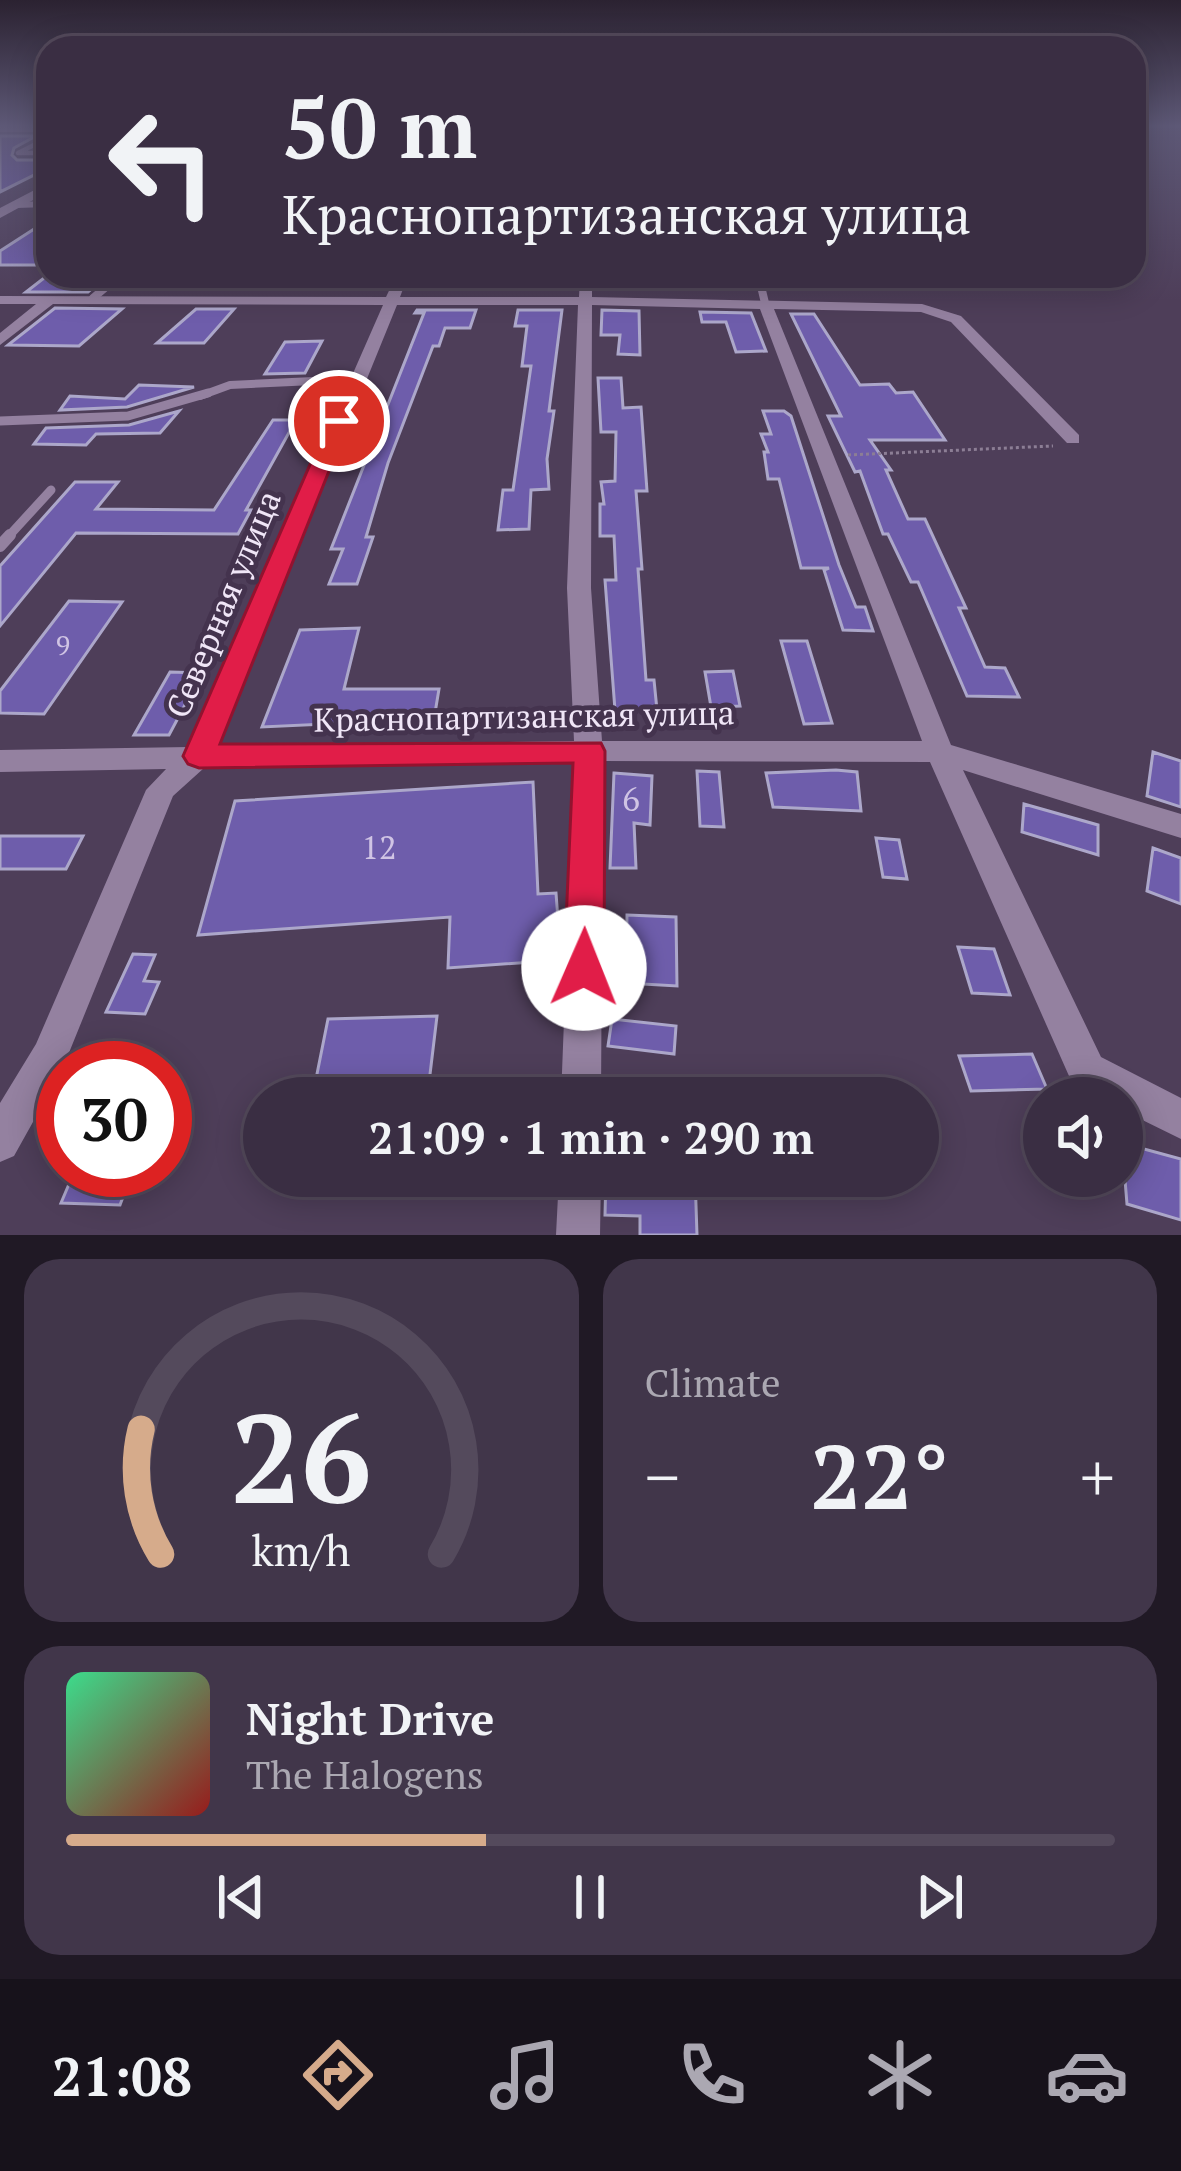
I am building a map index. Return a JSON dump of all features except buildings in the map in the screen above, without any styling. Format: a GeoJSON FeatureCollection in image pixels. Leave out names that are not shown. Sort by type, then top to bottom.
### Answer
{"type":"FeatureCollection","features":[{"type":"Feature","properties":{"kind":"street"},"geometry":{"type":"LineString","coordinates":[[0,214],[36,194]]}},
{"type":"Feature","properties":{"kind":"street"},"geometry":{"type":"LineString","coordinates":[[0,300],[396,288],[588,289],[765,303],[922,308],[956,319],[1073,439]]}},
{"type":"Feature","properties":{"kind":"street","name":"Северная улица"},"geometry":{"type":"LineString","coordinates":[[0,1142],[49,1057],[161,790],[199,756],[396,288]]}},
{"type":"Feature","properties":{"kind":"street"},"geometry":{"type":"LineString","coordinates":[[581,1077],[589,751],[579,588],[588,289]]}},
{"type":"Feature","properties":{"kind":"street"},"geometry":{"type":"LineString","coordinates":[[0,340],[52,298]]}},
{"type":"Feature","properties":{"kind":"street"},"geometry":{"type":"LineString","coordinates":[[765,303],[940,752],[1087,1071],[1181,1119]]}},
{"type":"Feature","properties":{"kind":"street","name":"Краснопартизанская улица"},"geometry":{"type":"LineString","coordinates":[[0,761],[589,751],[940,752],[1181,826]]}},
{"type":"Feature","properties":{"kind":"street"},"geometry":{"type":"LineString","coordinates":[[578,1235],[579,1197]]}},
{"type":"Feature","properties":{"kind":"lane"},"geometry":{"type":"LineString","coordinates":[[16,206],[36,205]]}},
{"type":"Feature","properties":{"kind":"lane"},"geometry":{"type":"LineString","coordinates":[[93,298],[105,288]]}},
{"type":"Feature","properties":{"kind":"lane"},"geometry":{"type":"LineString","coordinates":[[762,288],[765,303]]}},
{"type":"Feature","properties":{"kind":"lane"},"geometry":{"type":"LineString","coordinates":[[0,421],[128,416],[230,385],[357,379]]}},
{"type":"Feature","properties":{"kind":"lane"},"geometry":{"type":"LineString","coordinates":[[0,546],[51,490]]}},
{"type":"Feature","properties":{"kind":"path"},"geometry":{"type":"LineString","coordinates":[[825,456],[1058,446],[1073,439]]}},
{"type":"Feature","properties":{"kind":"route"},"geometry":{"type":"LineString","coordinates":[[339,421],[199,756],[589,751],[584,968]]}}]}
